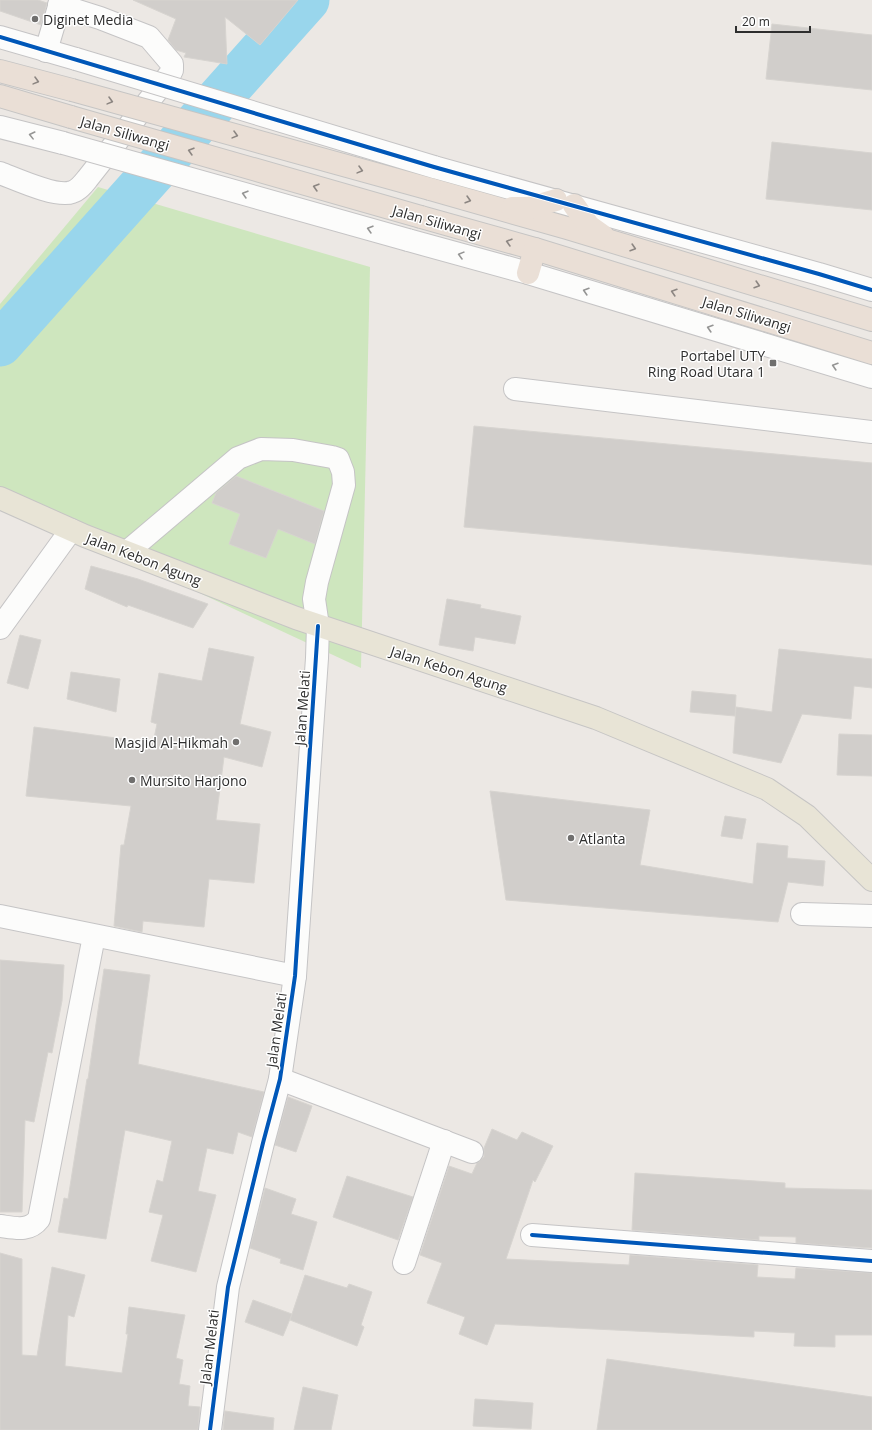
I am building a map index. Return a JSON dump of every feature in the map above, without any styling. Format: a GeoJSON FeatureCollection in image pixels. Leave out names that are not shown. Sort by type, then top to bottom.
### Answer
{"type":"FeatureCollection","features":[{"type":"Feature","properties":{"kind":"highway","name":"Jalan Siliwangi"},"geometry":{"type":"LineString","coordinates":[[0,71],[430,189],[609,240],[872,320]]}},
{"type":"Feature","properties":{"kind":"highway","name":"Jalan Siliwangi"},"geometry":{"type":"LineString","coordinates":[[0,96],[535,249],[872,353]]}},
{"type":"Feature","properties":{"kind":"highway"},"geometry":{"type":"LineString","coordinates":[[496,208],[529,208],[565,203],[589,226],[609,240]]}},
{"type":"Feature","properties":{"kind":"highway"},"geometry":{"type":"LineString","coordinates":[[528,273],[535,249]]}},
{"type":"Feature","properties":{"kind":"main road","name":"Jalan Kebon Agung"},"geometry":{"type":"LineString","coordinates":[[0,498],[71,530],[318,626],[596,718],[767,789],[807,816],[872,880]]}},
{"type":"Feature","properties":{"kind":"street"},"geometry":{"type":"LineString","coordinates":[[0,173],[50,191],[61,193],[72,192],[81,186],[88,178],[172,70],[172,64],[149,37],[60,2],[46,51]]}},
{"type":"Feature","properties":{"kind":"street"},"geometry":{"type":"LineString","coordinates":[[0,37],[434,167],[872,290]]}},
{"type":"Feature","properties":{"kind":"street"},"geometry":{"type":"LineString","coordinates":[[0,127],[63,143],[528,273],[872,377]]}},
{"type":"Feature","properties":{"kind":"street"},"geometry":{"type":"LineString","coordinates":[[515,389],[872,432]]}},
{"type":"Feature","properties":{"kind":"street","name":"Jalan Melati"},"geometry":{"type":"LineString","coordinates":[[127,552],[238,458],[261,449],[293,450],[338,459],[343,472],[344,485],[317,582],[314,599],[318,626],[295,976],[280,1079],[228,1287],[210,1430]]}},
{"type":"Feature","properties":{"kind":"street"},"geometry":{"type":"LineString","coordinates":[[0,628],[71,530]]}},
{"type":"Feature","properties":{"kind":"street"},"geometry":{"type":"LineString","coordinates":[[802,914],[872,916]]}},
{"type":"Feature","properties":{"kind":"street"},"geometry":{"type":"LineString","coordinates":[[0,916],[295,976]]}},
{"type":"Feature","properties":{"kind":"street"},"geometry":{"type":"LineString","coordinates":[[0,1226],[25,1229],[35,1224],[39,1220],[94,936]]}},
{"type":"Feature","properties":{"kind":"street"},"geometry":{"type":"LineString","coordinates":[[280,1079],[472,1152]]}},
{"type":"Feature","properties":{"kind":"street"},"geometry":{"type":"LineString","coordinates":[[404,1263],[444,1142]]}},
{"type":"Feature","properties":{"kind":"street"},"geometry":{"type":"LineString","coordinates":[[532,1235],[872,1261]]}},
{"type":"Feature","properties":{"kind":"green space"},"geometry":{"type":"Polygon","coordinates":[[[98,187],[370,267],[361,668],[0,500],[0,304],[98,187]]]}},
{"type":"Feature","properties":{"kind":"building","name":"Diginet Media"},"geometry":{"type":"Polygon","coordinates":[[[0,0],[38,0],[47,3],[41,25],[0,11],[0,0]]]}},
{"type":"Feature","properties":{"kind":"building"},"geometry":{"type":"Polygon","coordinates":[[[133,0],[298,0],[260,45],[225,17],[227,64],[184,57],[186,53],[176,50],[168,40],[176,19],[133,0]]]}},
{"type":"Feature","properties":{"kind":"building"},"geometry":{"type":"Polygon","coordinates":[[[772,24],[872,35],[872,90],[766,79],[772,24]]]}},
{"type":"Feature","properties":{"kind":"building"},"geometry":{"type":"Polygon","coordinates":[[[772,142],[872,153],[872,210],[766,199],[772,142]]]}},
{"type":"Feature","properties":{"kind":"building"},"geometry":{"type":"Polygon","coordinates":[[[474,426],[872,463],[872,565],[464,527],[474,426]]]}},
{"type":"Feature","properties":{"kind":"building"},"geometry":{"type":"Polygon","coordinates":[[[236,476],[324,511],[315,544],[278,529],[266,558],[229,544],[240,514],[212,503],[216,493],[236,476]]]}},
{"type":"Feature","properties":{"kind":"building"},"geometry":{"type":"Polygon","coordinates":[[[91,566],[138,579],[208,604],[193,628],[128,605],[127,607],[85,589],[91,566]]]}},
{"type":"Feature","properties":{"kind":"building"},"geometry":{"type":"Polygon","coordinates":[[[447,599],[481,605],[480,608],[521,616],[515,644],[475,637],[473,651],[439,645],[447,599]]]}},
{"type":"Feature","properties":{"kind":"building"},"geometry":{"type":"Polygon","coordinates":[[[20,635],[41,640],[28,689],[7,683],[20,635]]]}},
{"type":"Feature","properties":{"kind":"building"},"geometry":{"type":"Polygon","coordinates":[[[209,648],[254,657],[240,724],[271,732],[262,767],[224,757],[216,820],[260,824],[254,883],[209,879],[204,927],[143,921],[142,932],[114,926],[121,845],[124,845],[131,806],[26,796],[34,727],[153,743],[157,724],[151,722],[159,673],[202,681],[209,648]]]}},
{"type":"Feature","properties":{"kind":"building"},"geometry":{"type":"Polygon","coordinates":[[[779,649],[872,659],[872,688],[854,686],[851,719],[802,714],[781,763],[733,753],[736,707],[772,712],[779,649]]]}},
{"type":"Feature","properties":{"kind":"building"},"geometry":{"type":"Polygon","coordinates":[[[71,672],[120,679],[116,712],[67,699],[71,672]]]}},
{"type":"Feature","properties":{"kind":"building"},"geometry":{"type":"Polygon","coordinates":[[[692,691],[736,695],[735,716],[690,712],[692,691]]]}},
{"type":"Feature","properties":{"kind":"building"},"geometry":{"type":"Polygon","coordinates":[[[839,734],[872,735],[872,776],[837,775],[839,734]]]}},
{"type":"Feature","properties":{"kind":"building","name":"Atlanta"},"geometry":{"type":"Polygon","coordinates":[[[490,791],[650,810],[640,865],[753,884],[757,843],[788,846],[787,858],[825,861],[823,886],[788,882],[778,922],[506,900],[490,791]]]}},
{"type":"Feature","properties":{"kind":"building"},"geometry":{"type":"Polygon","coordinates":[[[725,816],[746,819],[742,839],[721,836],[725,816]]]}},
{"type":"Feature","properties":{"kind":"building"},"geometry":{"type":"Polygon","coordinates":[[[0,960],[64,965],[62,1001],[52,1053],[48,1052],[34,1122],[25,1120],[22,1212],[0,1212],[0,960]]]}},
{"type":"Feature","properties":{"kind":"building"},"geometry":{"type":"Polygon","coordinates":[[[104,969],[150,975],[138,1064],[264,1092],[252,1137],[238,1132],[233,1154],[207,1148],[198,1191],[216,1195],[196,1272],[151,1261],[163,1215],[149,1212],[157,1180],[163,1182],[172,1141],[125,1130],[106,1239],[58,1232],[64,1198],[68,1199],[88,1079],[104,969]]]}},
{"type":"Feature","properties":{"kind":"building"},"geometry":{"type":"Polygon","coordinates":[[[288,1097],[312,1106],[296,1152],[275,1145],[288,1097]]]}},
{"type":"Feature","properties":{"kind":"building"},"geometry":{"type":"Polygon","coordinates":[[[492,1129],[517,1140],[522,1132],[553,1146],[535,1182],[533,1180],[506,1259],[629,1265],[630,1255],[758,1265],[757,1277],[795,1279],[796,1268],[872,1273],[872,1335],[835,1335],[835,1347],[794,1346],[795,1333],[754,1331],[754,1337],[495,1324],[487,1345],[459,1334],[465,1317],[427,1303],[442,1263],[420,1255],[449,1166],[472,1174],[477,1163],[484,1157],[484,1148],[492,1129]]]}},
{"type":"Feature","properties":{"kind":"building"},"geometry":{"type":"Polygon","coordinates":[[[635,1173],[785,1183],[785,1188],[872,1190],[872,1248],[796,1243],[796,1237],[759,1236],[759,1240],[632,1230],[635,1173]]]}},
{"type":"Feature","properties":{"kind":"building"},"geometry":{"type":"Polygon","coordinates":[[[347,1176],[413,1197],[398,1240],[333,1217],[347,1176]]]}},
{"type":"Feature","properties":{"kind":"building"},"geometry":{"type":"Polygon","coordinates":[[[265,1188],[296,1199],[291,1214],[317,1222],[303,1270],[280,1263],[281,1259],[250,1248],[265,1188]]]}},
{"type":"Feature","properties":{"kind":"building"},"geometry":{"type":"Polygon","coordinates":[[[0,1253],[22,1259],[22,1355],[37,1356],[52,1267],[85,1275],[74,1317],[68,1315],[65,1366],[122,1373],[128,1334],[126,1334],[129,1307],[185,1315],[176,1358],[183,1360],[179,1384],[190,1386],[188,1406],[200,1407],[198,1430],[0,1430],[0,1253]]]}},
{"type":"Feature","properties":{"kind":"building"},"geometry":{"type":"Polygon","coordinates":[[[305,1275],[347,1288],[349,1284],[372,1292],[361,1325],[364,1327],[357,1346],[290,1320],[305,1275]]]}},
{"type":"Feature","properties":{"kind":"building"},"geometry":{"type":"Polygon","coordinates":[[[253,1300],[292,1314],[283,1336],[245,1322],[253,1300]]]}},
{"type":"Feature","properties":{"kind":"building"},"geometry":{"type":"Polygon","coordinates":[[[607,1359],[872,1397],[872,1430],[597,1430],[607,1359]]]}},
{"type":"Feature","properties":{"kind":"building"},"geometry":{"type":"Polygon","coordinates":[[[303,1387],[338,1395],[331,1430],[294,1430],[303,1387]]]}},
{"type":"Feature","properties":{"kind":"building"},"geometry":{"type":"Polygon","coordinates":[[[475,1399],[533,1403],[531,1429],[473,1426],[475,1399]]]}},
{"type":"Feature","properties":{"kind":"building"},"geometry":{"type":"Polygon","coordinates":[[[225,1411],[274,1418],[273,1430],[223,1430],[225,1411]]]}},
{"type":"Feature","properties":{"kind":"waterway"},"geometry":{"type":"LineString","coordinates":[[0,344],[307,0]]}},
{"type":"Feature","properties":{"kind":"cycle path"},"geometry":{"type":"LineString","coordinates":[[0,37],[434,167],[872,290]]}},
{"type":"Feature","properties":{"kind":"cycle path"},"geometry":{"type":"LineString","coordinates":[[210,1430],[228,1287],[280,1079],[295,976],[318,626]]}},
{"type":"Feature","properties":{"kind":"cycle path"},"geometry":{"type":"LineString","coordinates":[[532,1235],[872,1261]]}},
{"type":"Feature","properties":{"kind":"place","name":"Diginet Media"},"geometry":{"type":"Point","coordinates":[35,19]}},
{"type":"Feature","properties":{"kind":"place","name":"Portabel UTY Ring Road Utara 1"},"geometry":{"type":"Point","coordinates":[773,363]}},
{"type":"Feature","properties":{"kind":"place","name":"Masjid Al-Hikmah"},"geometry":{"type":"Point","coordinates":[236,742]}},
{"type":"Feature","properties":{"kind":"place","name":"Mursito Harjono"},"geometry":{"type":"Point","coordinates":[132,780]}},
{"type":"Feature","properties":{"kind":"place","name":"Atlanta"},"geometry":{"type":"Point","coordinates":[571,838]}}]}
